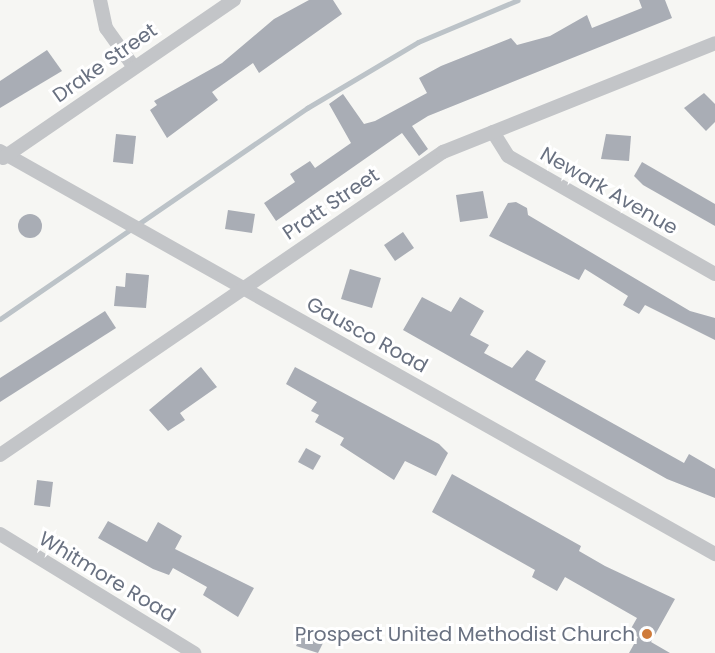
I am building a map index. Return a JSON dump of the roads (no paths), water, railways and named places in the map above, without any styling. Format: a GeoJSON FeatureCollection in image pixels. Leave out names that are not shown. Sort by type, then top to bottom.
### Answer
{"type":"FeatureCollection","features":[{"type":"Feature","properties":{"kind":"street"},"geometry":{"type":"LineString","coordinates":[[100,0],[106,28],[134,66]]}},
{"type":"Feature","properties":{"kind":"street","name":"Drake Street"},"geometry":{"type":"LineString","coordinates":[[3,155],[234,0]]}},
{"type":"Feature","properties":{"kind":"street","name":"Pratt Street"},"geometry":{"type":"LineString","coordinates":[[0,455],[443,152],[715,43]]}},
{"type":"Feature","properties":{"kind":"street","name":"Newark Avenue"},"geometry":{"type":"LineString","coordinates":[[493,132],[508,156],[715,274]]}},
{"type":"Feature","properties":{"kind":"street","name":"Gausco Road"},"geometry":{"type":"LineString","coordinates":[[3,155],[115,214],[715,554]]}},
{"type":"Feature","properties":{"kind":"street","name":"Whitmore Road"},"geometry":{"type":"LineString","coordinates":[[0,534],[194,653]]}},
{"type":"Feature","properties":{"kind":"waterway"},"geometry":{"type":"LineString","coordinates":[[0,319],[307,108],[418,42],[518,0]]}},
{"type":"Feature","properties":{"kind":"place","name":"Prospect United Methodist Church"},"geometry":{"type":"Point","coordinates":[647,634]}}]}
